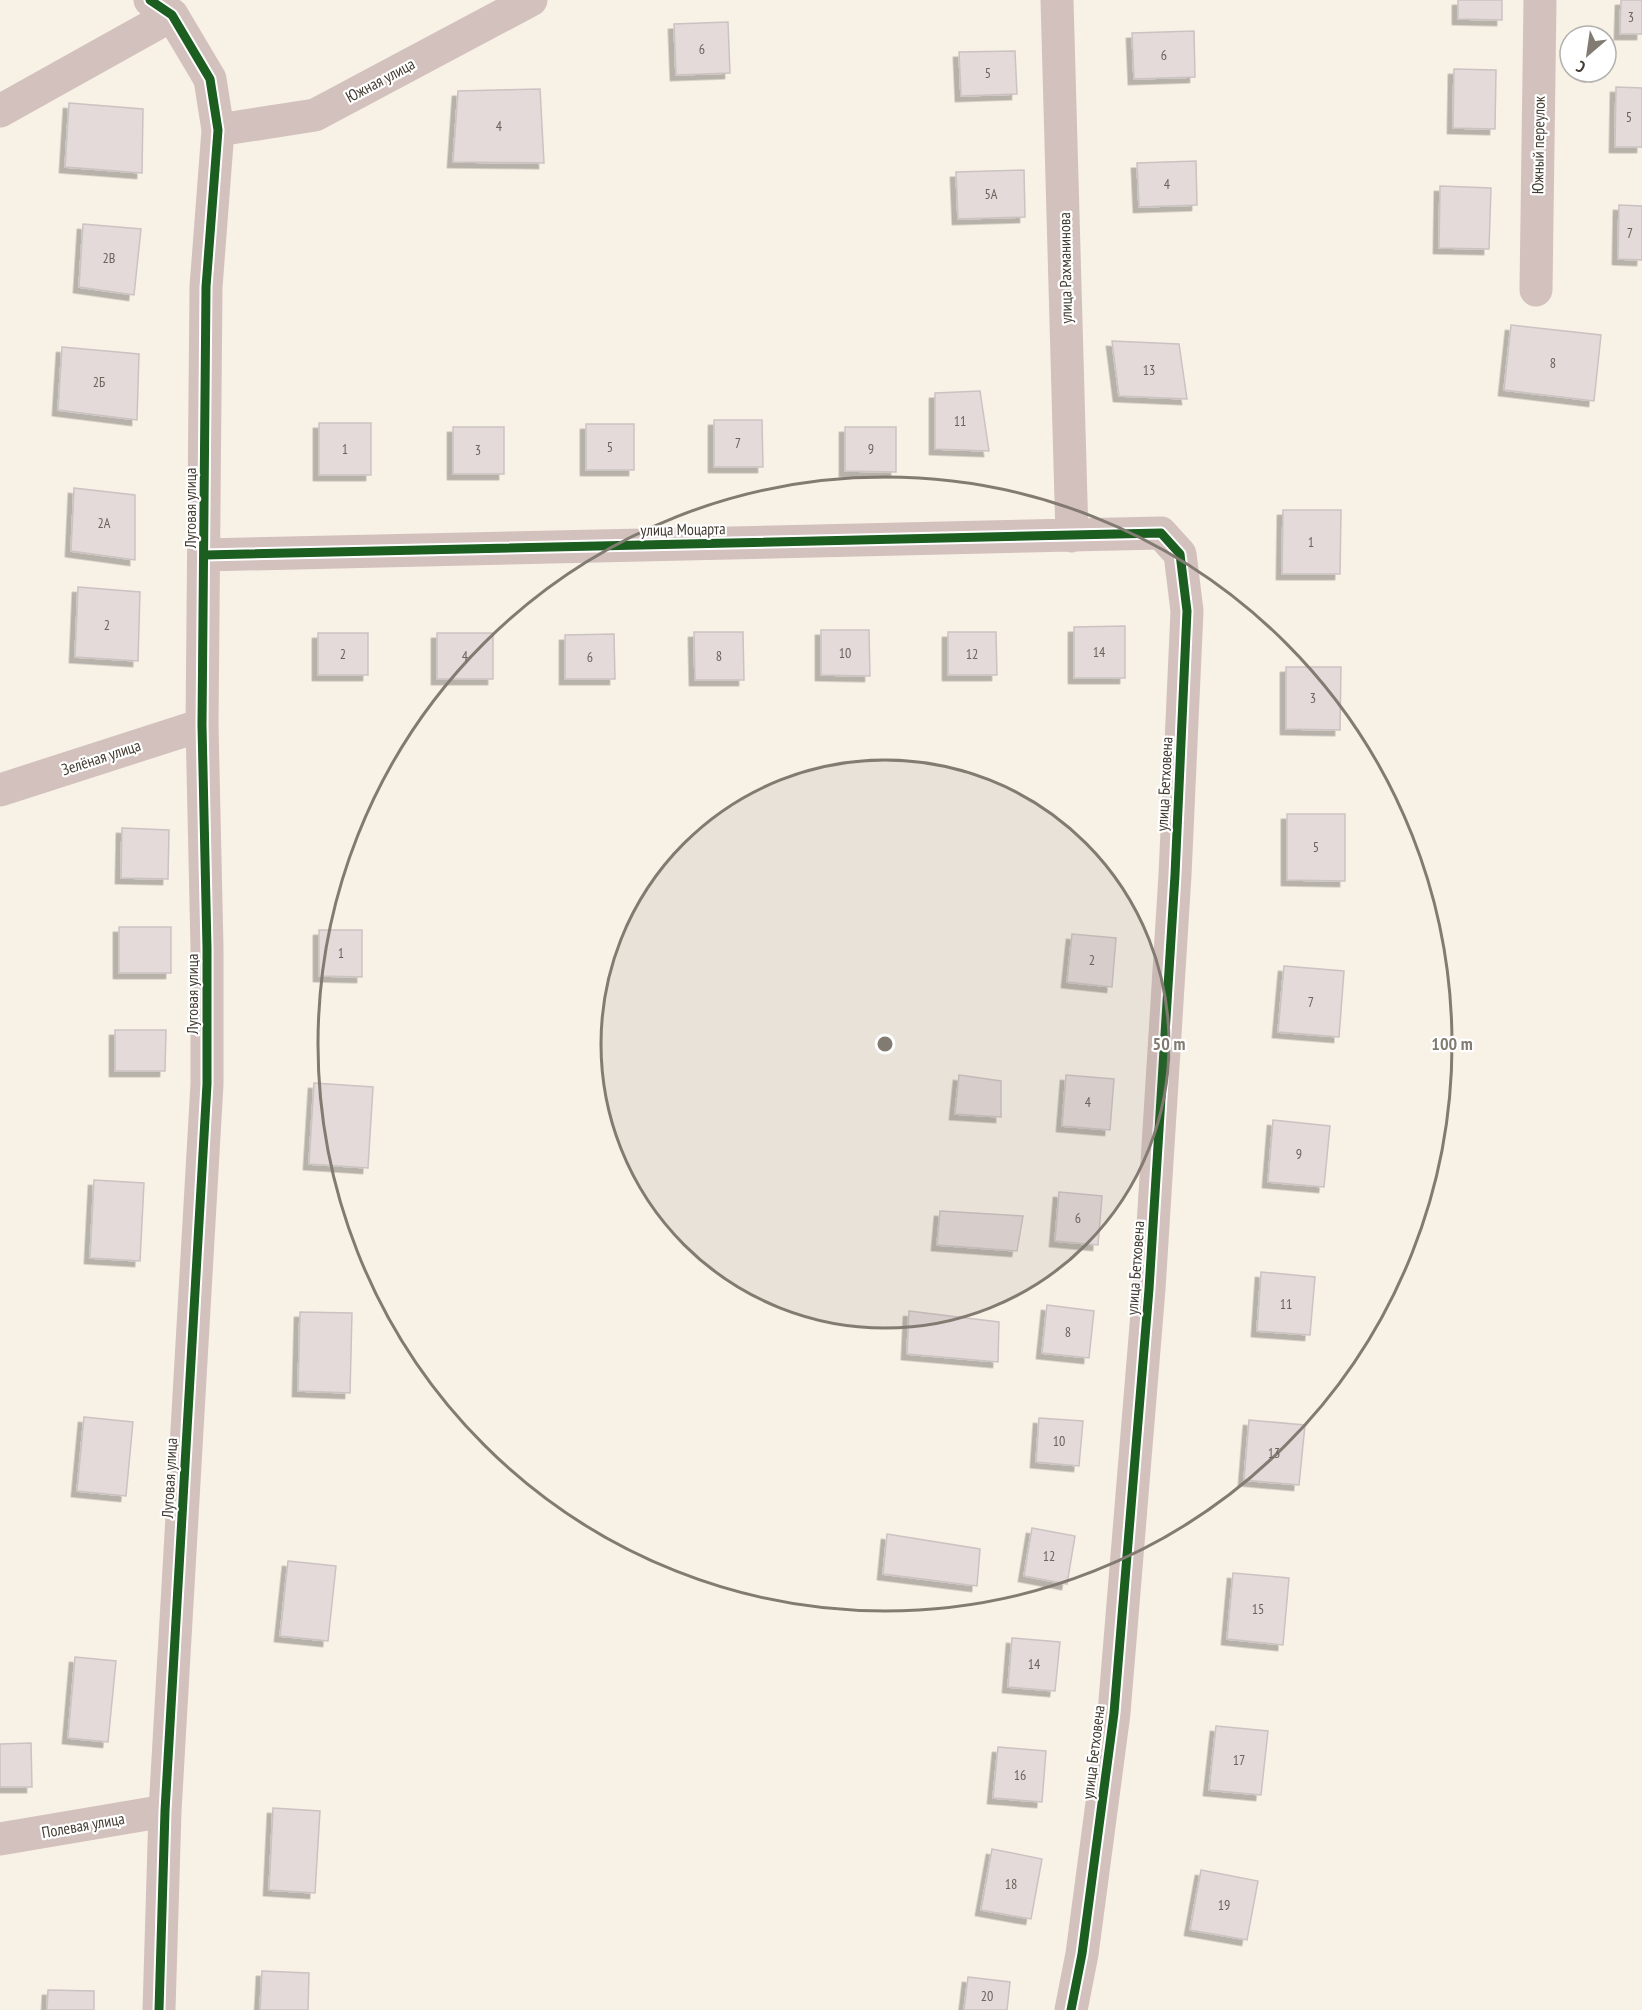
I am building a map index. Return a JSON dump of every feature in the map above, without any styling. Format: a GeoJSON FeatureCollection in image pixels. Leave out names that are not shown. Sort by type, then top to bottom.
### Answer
{"type":"FeatureCollection","features":[{"type":"Feature","properties":{"kind":"street","name":"Южная улица"},"geometry":{"type":"LineString","coordinates":[[218,130],[315,114],[531,0]]}},
{"type":"Feature","properties":{"kind":"street","name":"улица Рахманинова"},"geometry":{"type":"LineString","coordinates":[[1057,0],[1072,536]]}},
{"type":"Feature","properties":{"kind":"street","name":"Южный переулок"},"geometry":{"type":"LineString","coordinates":[[1536,290],[1540,0]]}},
{"type":"Feature","properties":{"kind":"street","name":"Луговая улица"},"geometry":{"type":"LineString","coordinates":[[159,2010],[165,1811],[207,1084],[207,948],[202,725],[206,287],[218,130],[210,79],[161,8]]}},
{"type":"Feature","properties":{"kind":"street"},"geometry":{"type":"LineString","coordinates":[[0,111],[161,8]]}},
{"type":"Feature","properties":{"kind":"street","name":"улица Моцарта"},"geometry":{"type":"LineString","coordinates":[[204,555],[1161,533]]}},
{"type":"Feature","properties":{"kind":"street","name":"улица Бетховена"},"geometry":{"type":"LineString","coordinates":[[1071,2010],[1082,1954],[1114,1713],[1149,1289],[1175,875],[1187,611],[1180,554],[1161,533]]}},
{"type":"Feature","properties":{"kind":"street","name":"Зелёная улица"},"geometry":{"type":"LineString","coordinates":[[0,790],[202,725]]}},
{"type":"Feature","properties":{"kind":"street","name":"Полевая улица"},"geometry":{"type":"LineString","coordinates":[[0,1839],[165,1811]]}},
{"type":"Feature","properties":{"kind":"building"},"geometry":{"type":"Polygon","coordinates":[[[1458,0],[1502,0],[1502,20],[1458,19],[1458,0]]]}},
{"type":"Feature","properties":{"kind":"building"},"geometry":{"type":"Polygon","coordinates":[[[1621,0],[1642,0],[1642,34],[1620,34],[1621,0]]]}},
{"type":"Feature","properties":{"kind":"building"},"geometry":{"type":"Polygon","coordinates":[[[728,22],[730,73],[676,75],[674,24],[728,22]]]}},
{"type":"Feature","properties":{"kind":"building"},"geometry":{"type":"Polygon","coordinates":[[[1194,31],[1195,77],[1134,79],[1132,33],[1194,31]]]}},
{"type":"Feature","properties":{"kind":"building"},"geometry":{"type":"Polygon","coordinates":[[[1015,51],[1017,94],[961,96],[959,52],[1015,51]]]}},
{"type":"Feature","properties":{"kind":"building"},"geometry":{"type":"Polygon","coordinates":[[[1454,69],[1496,70],[1495,129],[1453,128],[1454,69]]]}},
{"type":"Feature","properties":{"kind":"building"},"geometry":{"type":"Polygon","coordinates":[[[1616,87],[1642,88],[1642,147],[1615,147],[1616,87]]]}},
{"type":"Feature","properties":{"kind":"building"},"geometry":{"type":"Polygon","coordinates":[[[540,89],[544,163],[453,162],[458,91],[540,89]]]}},
{"type":"Feature","properties":{"kind":"building"},"geometry":{"type":"Polygon","coordinates":[[[69,103],[143,109],[142,173],[65,167],[69,103]]]}},
{"type":"Feature","properties":{"kind":"building"},"geometry":{"type":"Polygon","coordinates":[[[1196,161],[1197,205],[1139,207],[1137,163],[1196,161]]]}},
{"type":"Feature","properties":{"kind":"building"},"geometry":{"type":"Polygon","coordinates":[[[1024,170],[1025,217],[958,219],[956,172],[1024,170]]]}},
{"type":"Feature","properties":{"kind":"building"},"geometry":{"type":"Polygon","coordinates":[[[1440,186],[1491,188],[1489,249],[1439,248],[1440,186]]]}},
{"type":"Feature","properties":{"kind":"building"},"geometry":{"type":"Polygon","coordinates":[[[1619,205],[1642,206],[1642,260],[1618,259],[1619,205]]]}},
{"type":"Feature","properties":{"kind":"building"},"geometry":{"type":"Polygon","coordinates":[[[83,224],[141,229],[134,295],[79,287],[83,224]]]}},
{"type":"Feature","properties":{"kind":"building"},"geometry":{"type":"Polygon","coordinates":[[[1511,325],[1601,335],[1594,401],[1504,390],[1511,325]]]}},
{"type":"Feature","properties":{"kind":"building"},"geometry":{"type":"Polygon","coordinates":[[[1112,341],[1179,344],[1187,399],[1119,396],[1112,341]]]}},
{"type":"Feature","properties":{"kind":"building"},"geometry":{"type":"Polygon","coordinates":[[[62,347],[139,354],[137,420],[58,410],[62,347]]]}},
{"type":"Feature","properties":{"kind":"building"},"geometry":{"type":"Polygon","coordinates":[[[980,391],[989,451],[935,449],[935,393],[980,391]]]}},
{"type":"Feature","properties":{"kind":"building"},"geometry":{"type":"Polygon","coordinates":[[[714,420],[762,420],[763,467],[714,467],[714,420]]]}},
{"type":"Feature","properties":{"kind":"building"},"geometry":{"type":"Polygon","coordinates":[[[319,423],[371,423],[371,475],[319,475],[319,423]]]}},
{"type":"Feature","properties":{"kind":"building"},"geometry":{"type":"Polygon","coordinates":[[[586,424],[634,424],[634,470],[586,470],[586,424]]]}},
{"type":"Feature","properties":{"kind":"building"},"geometry":{"type":"Polygon","coordinates":[[[453,427],[504,427],[504,474],[453,474],[453,427]]]}},
{"type":"Feature","properties":{"kind":"building"},"geometry":{"type":"Polygon","coordinates":[[[845,427],[896,427],[896,472],[845,471],[845,427]]]}},
{"type":"Feature","properties":{"kind":"building"},"geometry":{"type":"Polygon","coordinates":[[[74,488],[135,495],[135,560],[71,551],[74,488]]]}},
{"type":"Feature","properties":{"kind":"building"},"geometry":{"type":"Polygon","coordinates":[[[1283,510],[1341,510],[1340,574],[1282,574],[1283,510]]]}},
{"type":"Feature","properties":{"kind":"building"},"geometry":{"type":"Polygon","coordinates":[[[78,587],[140,592],[138,661],[75,657],[78,587]]]}},
{"type":"Feature","properties":{"kind":"building"},"geometry":{"type":"Polygon","coordinates":[[[1125,626],[1125,678],[1074,678],[1074,627],[1125,626]]]}},
{"type":"Feature","properties":{"kind":"building"},"geometry":{"type":"Polygon","coordinates":[[[821,630],[869,630],[870,676],[821,675],[821,630]]]}},
{"type":"Feature","properties":{"kind":"building"},"geometry":{"type":"Polygon","coordinates":[[[694,632],[743,632],[744,680],[695,680],[694,632]]]}},
{"type":"Feature","properties":{"kind":"building"},"geometry":{"type":"Polygon","coordinates":[[[948,632],[996,632],[997,675],[948,675],[948,632]]]}},
{"type":"Feature","properties":{"kind":"building"},"geometry":{"type":"Polygon","coordinates":[[[318,633],[368,633],[368,675],[318,675],[318,633]]]}},
{"type":"Feature","properties":{"kind":"building"},"geometry":{"type":"Polygon","coordinates":[[[437,633],[493,633],[493,679],[437,679],[437,633]]]}},
{"type":"Feature","properties":{"kind":"building"},"geometry":{"type":"Polygon","coordinates":[[[614,634],[615,679],[565,679],[565,635],[614,634]]]}},
{"type":"Feature","properties":{"kind":"building"},"geometry":{"type":"Polygon","coordinates":[[[1286,667],[1341,667],[1340,730],[1286,729],[1286,667]]]}},
{"type":"Feature","properties":{"kind":"building"},"geometry":{"type":"Polygon","coordinates":[[[1287,814],[1345,814],[1345,881],[1287,880],[1287,814]]]}},
{"type":"Feature","properties":{"kind":"building"},"geometry":{"type":"Polygon","coordinates":[[[122,828],[169,830],[168,879],[121,878],[122,828]]]}},
{"type":"Feature","properties":{"kind":"building"},"geometry":{"type":"Polygon","coordinates":[[[119,927],[171,927],[171,973],[119,973],[119,927]]]}},
{"type":"Feature","properties":{"kind":"building"},"geometry":{"type":"Polygon","coordinates":[[[319,930],[362,930],[362,977],[319,976],[319,930]]]}},
{"type":"Feature","properties":{"kind":"building"},"geometry":{"type":"Polygon","coordinates":[[[1072,934],[1116,938],[1112,987],[1067,982],[1072,934]]]}},
{"type":"Feature","properties":{"kind":"building"},"geometry":{"type":"Polygon","coordinates":[[[1284,966],[1344,971],[1339,1037],[1278,1032],[1284,966]]]}},
{"type":"Feature","properties":{"kind":"building"},"geometry":{"type":"Polygon","coordinates":[[[115,1030],[166,1030],[165,1071],[115,1071],[115,1030]]]}},
{"type":"Feature","properties":{"kind":"building"},"geometry":{"type":"Polygon","coordinates":[[[959,1075],[1001,1081],[1001,1117],[955,1114],[959,1075]]]}},
{"type":"Feature","properties":{"kind":"building"},"geometry":{"type":"Polygon","coordinates":[[[1066,1075],[1114,1079],[1110,1130],[1062,1126],[1066,1075]]]}},
{"type":"Feature","properties":{"kind":"building"},"geometry":{"type":"Polygon","coordinates":[[[314,1083],[373,1087],[368,1168],[309,1164],[314,1083]]]}},
{"type":"Feature","properties":{"kind":"building"},"geometry":{"type":"Polygon","coordinates":[[[1273,1120],[1330,1126],[1324,1187],[1268,1182],[1273,1120]]]}},
{"type":"Feature","properties":{"kind":"building"},"geometry":{"type":"Polygon","coordinates":[[[94,1180],[144,1183],[140,1261],[90,1258],[94,1180]]]}},
{"type":"Feature","properties":{"kind":"building"},"geometry":{"type":"Polygon","coordinates":[[[1059,1192],[1102,1196],[1098,1245],[1055,1241],[1059,1192]]]}},
{"type":"Feature","properties":{"kind":"building"},"geometry":{"type":"Polygon","coordinates":[[[940,1211],[1023,1216],[1017,1251],[937,1245],[940,1211]]]}},
{"type":"Feature","properties":{"kind":"building"},"geometry":{"type":"Polygon","coordinates":[[[1261,1272],[1315,1277],[1310,1335],[1257,1331],[1261,1272]]]}},
{"type":"Feature","properties":{"kind":"building"},"geometry":{"type":"Polygon","coordinates":[[[1047,1305],[1094,1311],[1089,1358],[1042,1353],[1047,1305]]]}},
{"type":"Feature","properties":{"kind":"building"},"geometry":{"type":"Polygon","coordinates":[[[909,1311],[999,1322],[998,1362],[907,1354],[909,1311]]]}},
{"type":"Feature","properties":{"kind":"building"},"geometry":{"type":"Polygon","coordinates":[[[300,1312],[352,1313],[350,1393],[298,1391],[300,1312]]]}},
{"type":"Feature","properties":{"kind":"building"},"geometry":{"type":"Polygon","coordinates":[[[84,1417],[133,1422],[126,1496],[77,1491],[84,1417]]]}},
{"type":"Feature","properties":{"kind":"building"},"geometry":{"type":"Polygon","coordinates":[[[1039,1418],[1083,1421],[1079,1466],[1036,1462],[1039,1418]]]}},
{"type":"Feature","properties":{"kind":"building"},"geometry":{"type":"Polygon","coordinates":[[[1249,1420],[1305,1425],[1299,1485],[1244,1480],[1249,1420]]]}},
{"type":"Feature","properties":{"kind":"building"},"geometry":{"type":"Polygon","coordinates":[[[1032,1528],[1075,1536],[1067,1584],[1024,1576],[1032,1528]]]}},
{"type":"Feature","properties":{"kind":"building"},"geometry":{"type":"Polygon","coordinates":[[[887,1534],[980,1549],[977,1586],[883,1574],[887,1534]]]}},
{"type":"Feature","properties":{"kind":"building"},"geometry":{"type":"Polygon","coordinates":[[[288,1561],[336,1566],[328,1641],[280,1636],[288,1561]]]}},
{"type":"Feature","properties":{"kind":"building"},"geometry":{"type":"Polygon","coordinates":[[[1233,1573],[1289,1578],[1283,1645],[1227,1639],[1233,1573]]]}},
{"type":"Feature","properties":{"kind":"building"},"geometry":{"type":"Polygon","coordinates":[[[1012,1638],[1060,1642],[1055,1691],[1008,1687],[1012,1638]]]}},
{"type":"Feature","properties":{"kind":"building"},"geometry":{"type":"Polygon","coordinates":[[[75,1657],[116,1661],[108,1742],[68,1738],[75,1657]]]}},
{"type":"Feature","properties":{"kind":"building"},"geometry":{"type":"Polygon","coordinates":[[[1216,1726],[1268,1731],[1261,1795],[1209,1790],[1216,1726]]]}},
{"type":"Feature","properties":{"kind":"building"},"geometry":{"type":"Polygon","coordinates":[[[31,1743],[32,1787],[0,1787],[0,1744],[31,1743]]]}},
{"type":"Feature","properties":{"kind":"building"},"geometry":{"type":"Polygon","coordinates":[[[998,1747],[1046,1751],[1042,1802],[993,1798],[998,1747]]]}},
{"type":"Feature","properties":{"kind":"building"},"geometry":{"type":"Polygon","coordinates":[[[273,1808],[320,1811],[315,1893],[269,1890],[273,1808]]]}},
{"type":"Feature","properties":{"kind":"building"},"geometry":{"type":"Polygon","coordinates":[[[992,1849],[1042,1859],[1031,1919],[981,1910],[992,1849]]]}},
{"type":"Feature","properties":{"kind":"building"},"geometry":{"type":"Polygon","coordinates":[[[1201,1870],[1258,1881],[1247,1940],[1190,1930],[1201,1870]]]}},
{"type":"Feature","properties":{"kind":"building"},"geometry":{"type":"Polygon","coordinates":[[[262,1971],[309,1973],[308,2010],[260,2010],[262,1971]]]}},
{"type":"Feature","properties":{"kind":"building"},"geometry":{"type":"Polygon","coordinates":[[[968,1977],[1010,1982],[1007,2010],[964,2010],[968,1977]]]}},
{"type":"Feature","properties":{"kind":"building"},"geometry":{"type":"Polygon","coordinates":[[[48,1990],[94,1991],[94,2010],[47,2010],[48,1990]]]}},
{"type":"Feature","properties":{"kind":"cycle path"},"geometry":{"type":"LineString","coordinates":[[150,0],[172,15],[210,79],[218,130],[206,287],[202,725],[207,948],[207,1084],[165,1811],[159,2010]]}},
{"type":"Feature","properties":{"kind":"cycle path"},"geometry":{"type":"LineString","coordinates":[[205,555],[1161,533],[1180,554],[1187,611],[1175,875],[1149,1289],[1114,1713],[1082,1954],[1071,2010]]}}]}
